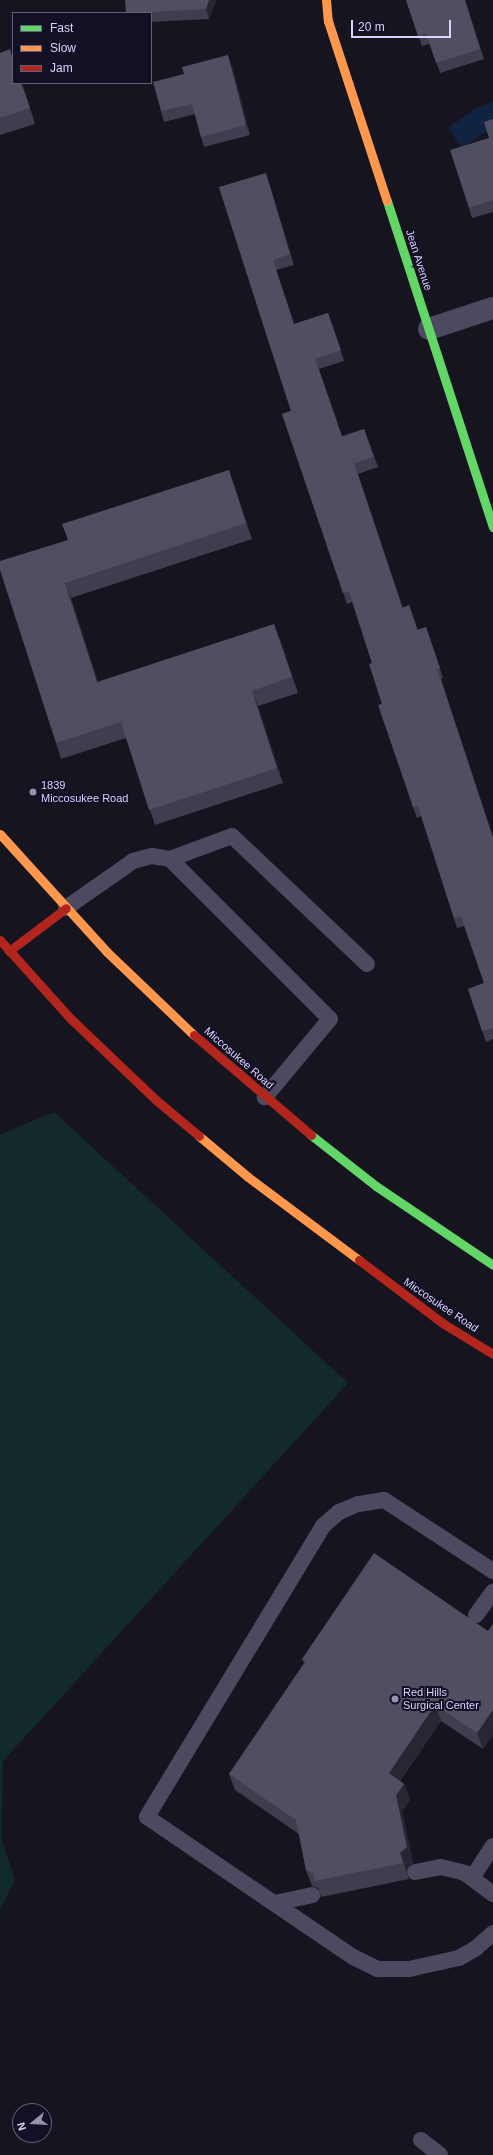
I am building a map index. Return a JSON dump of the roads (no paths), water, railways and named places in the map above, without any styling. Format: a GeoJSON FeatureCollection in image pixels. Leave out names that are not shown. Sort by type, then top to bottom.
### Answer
{"type":"FeatureCollection","features":[{"type":"Feature","properties":{"kind":"street","name":"Jean Avenue"},"geometry":{"type":"LineString","coordinates":[[326,0],[328,21],[493,527]]}},
{"type":"Feature","properties":{"kind":"street"},"geometry":{"type":"LineString","coordinates":[[429,329],[493,308]]}},
{"type":"Feature","properties":{"kind":"street","name":"Miccosukee Road"},"geometry":{"type":"LineString","coordinates":[[0,834],[107,952],[179,1021],[265,1097],[376,1186],[493,1265]]}},
{"type":"Feature","properties":{"kind":"street"},"geometry":{"type":"LineString","coordinates":[[3,950],[66,908]]}},
{"type":"Feature","properties":{"kind":"street","name":"Miccosukee Road"},"geometry":{"type":"LineString","coordinates":[[3,950],[71,1019],[156,1100],[248,1177],[444,1324],[493,1354]]}},
{"type":"Feature","properties":{"kind":"lane"},"geometry":{"type":"LineString","coordinates":[[66,908],[133,860],[152,856],[170,859],[232,836],[367,964]]}},
{"type":"Feature","properties":{"kind":"lane"},"geometry":{"type":"LineString","coordinates":[[170,859],[330,1019],[265,1097]]}},
{"type":"Feature","properties":{"kind":"lane"},"geometry":{"type":"LineString","coordinates":[[493,1572],[384,1500],[358,1504],[339,1512],[323,1526],[147,1817],[353,1957],[378,1969],[409,1969],[459,1958],[476,1948],[493,1933]]}},
{"type":"Feature","properties":{"kind":"lane"},"geometry":{"type":"LineString","coordinates":[[476,1615],[493,1592]]}},
{"type":"Feature","properties":{"kind":"lane"},"geometry":{"type":"LineString","coordinates":[[472,1878],[493,1846]]}},
{"type":"Feature","properties":{"kind":"lane"},"geometry":{"type":"LineString","coordinates":[[415,1872],[441,1867],[465,1873],[493,1894]]}},
{"type":"Feature","properties":{"kind":"lane"},"geometry":{"type":"LineString","coordinates":[[275,1903],[312,1895]]}},
{"type":"Feature","properties":{"kind":"lane"},"geometry":{"type":"LineString","coordinates":[[421,2140],[440,2155]]}},
{"type":"Feature","properties":{"kind":"water"},"geometry":{"type":"Polygon","coordinates":[[[493,101],[493,127],[462,148],[448,128],[473,110],[493,101]]]}},
{"type":"Feature","properties":{"kind":"place","name":"1839 Miccosukee Road"},"geometry":{"type":"Point","coordinates":[33,792]}},
{"type":"Feature","properties":{"kind":"place","name":"Red Hills Surgical Center"},"geometry":{"type":"Point","coordinates":[395,1699]}}]}
